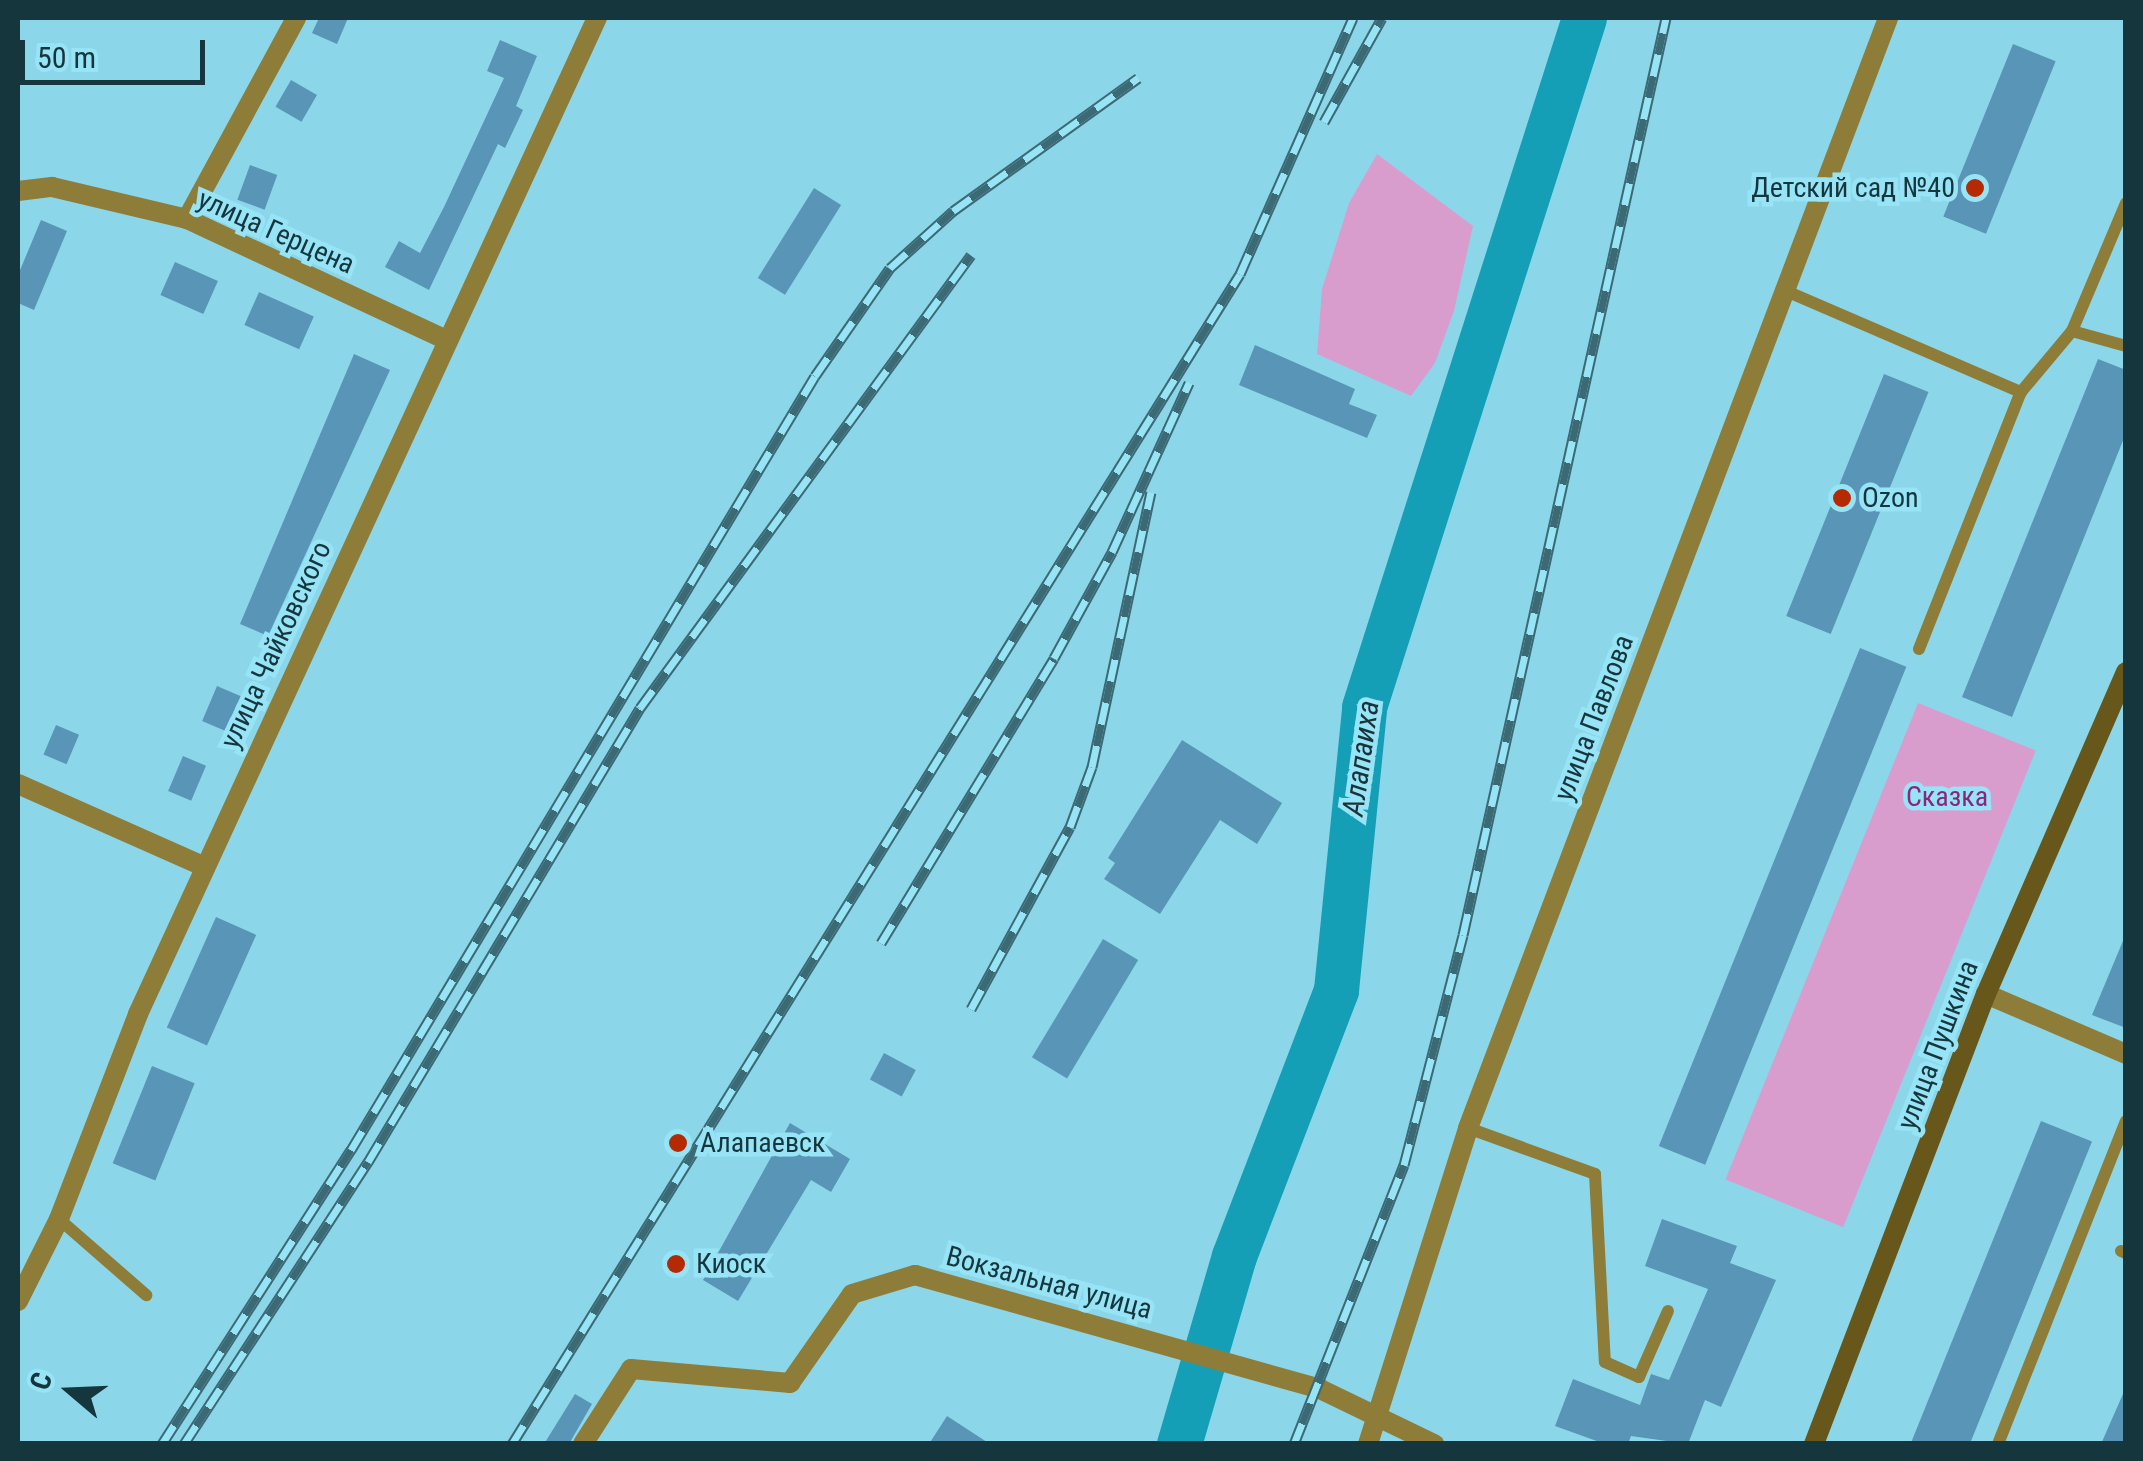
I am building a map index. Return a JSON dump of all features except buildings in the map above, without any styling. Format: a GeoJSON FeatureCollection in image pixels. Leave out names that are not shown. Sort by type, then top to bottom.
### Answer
{"type":"FeatureCollection","features":[{"type":"Feature","properties":{"kind":"street"},"geometry":{"type":"LineString","coordinates":[[187,219],[296,18]]}},
{"type":"Feature","properties":{"kind":"street","name":"улица Чайковского"},"geometry":{"type":"LineString","coordinates":[[18,1301],[59,1219],[138,1014],[597,18]]}},
{"type":"Feature","properties":{"kind":"street","name":"улица Павлова"},"geometry":{"type":"LineString","coordinates":[[1368,1444],[1468,1128],[1888,18]]}},
{"type":"Feature","properties":{"kind":"street","name":"улица Герцена"},"geometry":{"type":"LineString","coordinates":[[18,192],[52,187],[187,219],[447,340]]}},
{"type":"Feature","properties":{"kind":"street","name":"улица Пушкина"},"geometry":{"type":"LineString","coordinates":[[1814,1444],[1986,994],[2126,672]]}},
{"type":"Feature","properties":{"kind":"street"},"geometry":{"type":"LineString","coordinates":[[18,784],[205,866]]}},
{"type":"Feature","properties":{"kind":"street"},"geometry":{"type":"LineString","coordinates":[[1986,994],[2126,1054]]}},
{"type":"Feature","properties":{"kind":"street","name":"Вокзальная улица"},"geometry":{"type":"LineString","coordinates":[[583,1444],[631,1369],[790,1384],[852,1294],[915,1275],[1270,1374],[1380,1416]]}},
{"type":"Feature","properties":{"kind":"street"},"geometry":{"type":"LineString","coordinates":[[1380,1416],[1434,1444]]}},
{"type":"Feature","properties":{"kind":"lane"},"geometry":{"type":"LineString","coordinates":[[1919,649],[2022,392],[2072,330],[2126,202]]}},
{"type":"Feature","properties":{"kind":"lane"},"geometry":{"type":"LineString","coordinates":[[1786,292],[2022,392]]}},
{"type":"Feature","properties":{"kind":"lane"},"geometry":{"type":"LineString","coordinates":[[2072,330],[2126,346]]}},
{"type":"Feature","properties":{"kind":"lane"},"geometry":{"type":"LineString","coordinates":[[1998,1444],[2126,1122]]}},
{"type":"Feature","properties":{"kind":"lane"},"geometry":{"type":"LineString","coordinates":[[1468,1128],[1596,1174],[1605,1362],[1639,1377],[1668,1311]]}},
{"type":"Feature","properties":{"kind":"lane"},"geometry":{"type":"LineString","coordinates":[[59,1219],[146,1295]]}},
{"type":"Feature","properties":{"kind":"green space"},"geometry":{"type":"Polygon","coordinates":[[[1377,154],[1473,226],[1454,311],[1435,363],[1411,396],[1317,354],[1322,289],[1349,203],[1377,154]]]}},
{"type":"Feature","properties":{"kind":"green space","name":"Сказка"},"geometry":{"type":"Polygon","coordinates":[[[1918,703],[2036,751],[1843,1227],[1725,1180],[1918,703]]]}},
{"type":"Feature","properties":{"kind":"waterway","name":"Алапаиха"},"geometry":{"type":"LineString","coordinates":[[1179,1444],[1234,1256],[1336,990],[1364,707],[1584,18]]}},
{"type":"Feature","properties":{"kind":"railway"},"geometry":{"type":"LineString","coordinates":[[512,1444],[1240,274],[1353,18]]}},
{"type":"Feature","properties":{"kind":"railway"},"geometry":{"type":"LineString","coordinates":[[1324,122],[1382,18]]}},
{"type":"Feature","properties":{"kind":"railway"},"geometry":{"type":"LineString","coordinates":[[1294,1444],[1404,1165],[1463,935],[1666,18]]}},
{"type":"Feature","properties":{"kind":"railway"},"geometry":{"type":"LineString","coordinates":[[162,1444],[351,1150],[815,376],[890,268],[953,211],[1138,78]]}},
{"type":"Feature","properties":{"kind":"railway"},"geometry":{"type":"LineString","coordinates":[[184,1444],[368,1162],[640,708],[971,255]]}},
{"type":"Feature","properties":{"kind":"railway"},"geometry":{"type":"LineString","coordinates":[[881,943],[1054,658],[1112,552],[1189,383]]}},
{"type":"Feature","properties":{"kind":"railway"},"geometry":{"type":"LineString","coordinates":[[971,1009],[1070,827],[1092,767],[1151,492]]}},
{"type":"Feature","properties":{"kind":"place","name":"Детский сад №40"},"geometry":{"type":"Point","coordinates":[1975,188]}},
{"type":"Feature","properties":{"kind":"place","name":"Ozon"},"geometry":{"type":"Point","coordinates":[1842,498]}},
{"type":"Feature","properties":{"kind":"place","name":"Алапаевск"},"geometry":{"type":"Point","coordinates":[678,1143]}},
{"type":"Feature","properties":{"kind":"place","name":"Киоск"},"geometry":{"type":"Point","coordinates":[676,1264]}}]}
